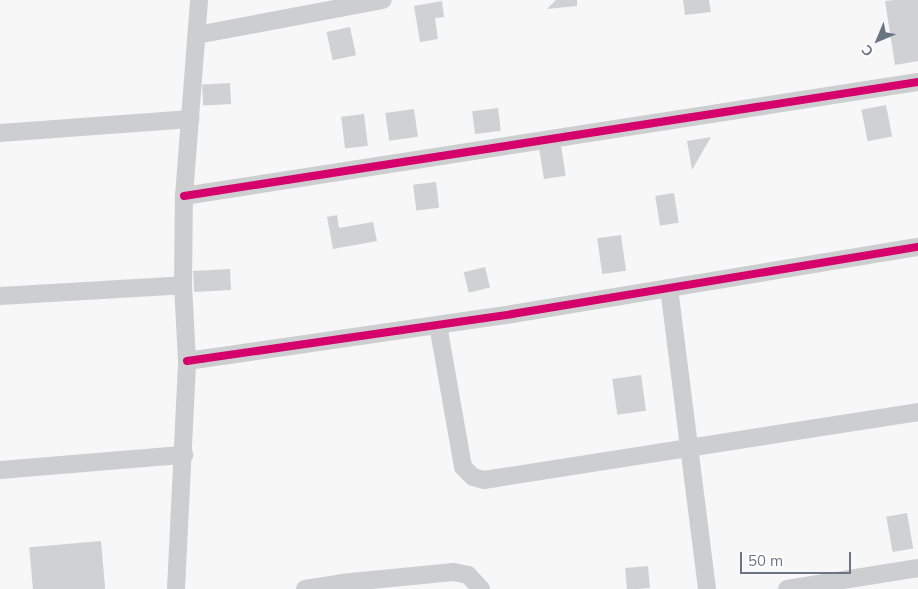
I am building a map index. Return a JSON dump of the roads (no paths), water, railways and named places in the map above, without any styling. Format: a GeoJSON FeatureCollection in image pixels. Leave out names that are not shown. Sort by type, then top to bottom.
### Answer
{"type":"FeatureCollection","features":[{"type":"Feature","properties":{"kind":"street"},"geometry":{"type":"LineString","coordinates":[[176,589],[184,455],[187,361],[183,285],[184,196],[198,0]]}},
{"type":"Feature","properties":{"kind":"street"},"geometry":{"type":"LineString","coordinates":[[197,35],[383,0]]}},
{"type":"Feature","properties":{"kind":"street"},"geometry":{"type":"LineString","coordinates":[[184,196],[918,82]]}},
{"type":"Feature","properties":{"kind":"street"},"geometry":{"type":"LineString","coordinates":[[0,133],[190,119]]}},
{"type":"Feature","properties":{"kind":"street"},"geometry":{"type":"LineString","coordinates":[[187,361],[438,325],[918,247]]}},
{"type":"Feature","properties":{"kind":"street"},"geometry":{"type":"LineString","coordinates":[[0,296],[183,285]]}},
{"type":"Feature","properties":{"kind":"street"},"geometry":{"type":"LineString","coordinates":[[669,288],[708,589]]}},
{"type":"Feature","properties":{"kind":"street"},"geometry":{"type":"LineString","coordinates":[[438,325],[463,467],[473,477],[484,480],[690,450],[918,412]]}},
{"type":"Feature","properties":{"kind":"street"},"geometry":{"type":"LineString","coordinates":[[0,470],[184,455]]}},
{"type":"Feature","properties":{"kind":"street"},"geometry":{"type":"LineString","coordinates":[[787,589],[918,568]]}},
{"type":"Feature","properties":{"kind":"street"},"geometry":{"type":"LineString","coordinates":[[305,589],[341,583],[453,572],[468,575],[481,589]]}}]}
